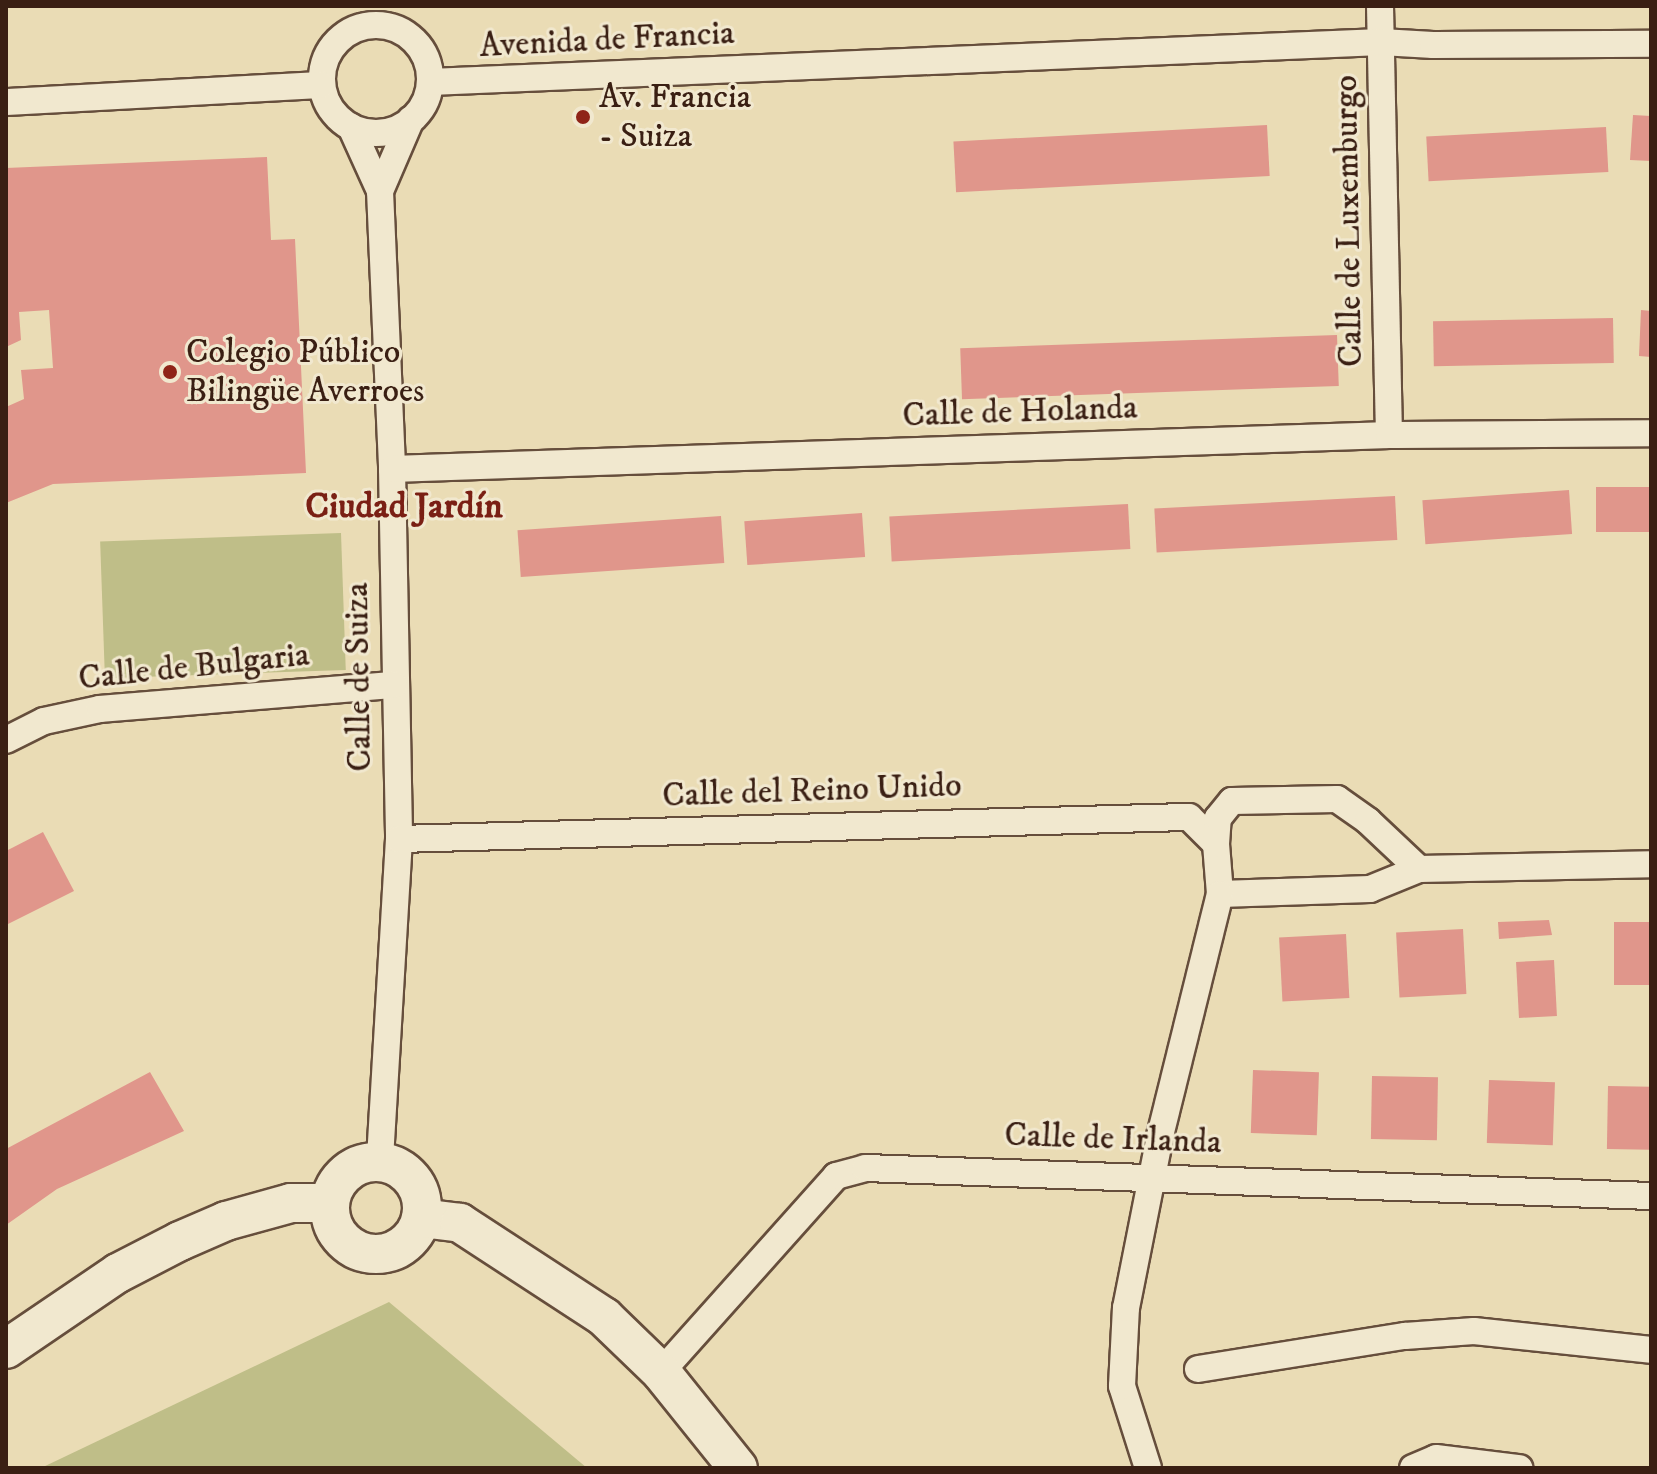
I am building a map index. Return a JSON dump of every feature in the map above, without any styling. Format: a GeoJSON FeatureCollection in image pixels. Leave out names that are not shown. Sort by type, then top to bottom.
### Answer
{"type":"FeatureCollection","features":[{"type":"Feature","properties":{"kind":"street","name":"Calle de Luxemburgo"},"geometry":{"type":"LineString","coordinates":[[1380,6],[1389,435]]}},
{"type":"Feature","properties":{"kind":"street"},"geometry":{"type":"LineString","coordinates":[[380,191],[411,119],[424,103],[430,82],[427,59],[414,40],[372,15],[333,44],[323,63],[321,85],[331,110],[351,127],[371,133],[393,130],[411,119]]}},
{"type":"Feature","properties":{"kind":"street","name":"Avenida de Francia"},"geometry":{"type":"LineString","coordinates":[[430,82],[1381,42],[1433,45],[1651,44]]}},
{"type":"Feature","properties":{"kind":"street"},"geometry":{"type":"LineString","coordinates":[[6,102],[321,85]]}},
{"type":"Feature","properties":{"kind":"street"},"geometry":{"type":"LineString","coordinates":[[351,127],[380,191]]}},
{"type":"Feature","properties":{"kind":"street","name":"Calle de Suiza"},"geometry":{"type":"LineString","coordinates":[[380,191],[392,469],[399,839],[380,1161]]}},
{"type":"Feature","properties":{"kind":"street","name":"Calle de Holanda"},"geometry":{"type":"LineString","coordinates":[[392,469],[1389,435],[1651,433]]}},
{"type":"Feature","properties":{"kind":"street","name":"Calle de Bulgaria"},"geometry":{"type":"LineString","coordinates":[[6,740],[44,721],[100,709],[394,685]]}},
{"type":"Feature","properties":{"kind":"street"},"geometry":{"type":"LineString","coordinates":[[1148,1468],[1122,1386],[1126,1308],[1220,894],[1216,844],[1218,818],[1232,801],[1337,799],[1368,821],[1419,869]]}},
{"type":"Feature","properties":{"kind":"street","name":"Calle del Reino Unido"},"geometry":{"type":"LineString","coordinates":[[399,839],[1189,817],[1216,844]]}},
{"type":"Feature","properties":{"kind":"street"},"geometry":{"type":"LineString","coordinates":[[1220,894],[1370,889],[1419,869],[1651,864]]}},
{"type":"Feature","properties":{"kind":"street"},"geometry":{"type":"LineString","coordinates":[[380,1161],[407,1173],[419,1190],[421,1218],[410,1239],[395,1250],[378,1254],[361,1252],[345,1242],[331,1222],[330,1203],[332,1189],[341,1177],[359,1164],[380,1161]]}},
{"type":"Feature","properties":{"kind":"street","name":"Calle de Irlanda"},"geometry":{"type":"LineString","coordinates":[[661,1372],[836,1176],[865,1168],[1651,1196]]}},
{"type":"Feature","properties":{"kind":"street"},"geometry":{"type":"LineString","coordinates":[[6,1349],[118,1273],[180,1241],[226,1221],[291,1203],[330,1203]]}},
{"type":"Feature","properties":{"kind":"street"},"geometry":{"type":"LineString","coordinates":[[421,1218],[460,1223],[604,1317],[661,1372],[738,1468]]}},
{"type":"Feature","properties":{"kind":"street"},"geometry":{"type":"LineString","coordinates":[[1198,1369],[1405,1336],[1474,1331],[1651,1350]]}},
{"type":"Feature","properties":{"kind":"street"},"geometry":{"type":"LineString","coordinates":[[1413,1468],[1436,1458],[1519,1468]]}},
{"type":"Feature","properties":{"kind":"shaded area"},"geometry":{"type":"Polygon","coordinates":[[[341,533],[346,670],[105,678],[100,541],[341,533]]]}},
{"type":"Feature","properties":{"kind":"shaded area"},"geometry":{"type":"Polygon","coordinates":[[[389,1302],[587,1468],[41,1468],[389,1302]]]}},
{"type":"Feature","properties":{"kind":"building"},"geometry":{"type":"Polygon","coordinates":[[[1633,115],[1651,116],[1651,161],[1630,160],[1633,115]]]}},
{"type":"Feature","properties":{"kind":"building"},"geometry":{"type":"Polygon","coordinates":[[[1267,125],[1270,176],[956,192],[953,141],[1267,125]]]}},
{"type":"Feature","properties":{"kind":"building"},"geometry":{"type":"Polygon","coordinates":[[[1606,127],[1608,172],[1429,181],[1426,136],[1606,127]]]}},
{"type":"Feature","properties":{"kind":"building"},"geometry":{"type":"Polygon","coordinates":[[[267,157],[271,240],[295,239],[306,473],[53,484],[6,503],[6,407],[24,399],[21,370],[53,368],[49,310],[19,312],[21,340],[6,347],[6,168],[267,157]]]}},
{"type":"Feature","properties":{"kind":"building"},"geometry":{"type":"Polygon","coordinates":[[[1641,310],[1651,311],[1651,357],[1639,356],[1641,310]]]}},
{"type":"Feature","properties":{"kind":"building"},"geometry":{"type":"Polygon","coordinates":[[[1613,318],[1614,363],[1434,366],[1433,321],[1613,318]]]}},
{"type":"Feature","properties":{"kind":"building"},"geometry":{"type":"Polygon","coordinates":[[[1337,335],[1339,386],[962,399],[960,348],[1337,335]]]}},
{"type":"Feature","properties":{"kind":"building"},"geometry":{"type":"Polygon","coordinates":[[[1596,487],[1651,487],[1651,532],[1596,532],[1596,487]]]}},
{"type":"Feature","properties":{"kind":"building"},"geometry":{"type":"Polygon","coordinates":[[[1569,490],[1572,534],[1425,544],[1422,500],[1569,490]]]}},
{"type":"Feature","properties":{"kind":"building"},"geometry":{"type":"Polygon","coordinates":[[[1395,496],[1397,540],[1157,553],[1154,509],[1395,496]]]}},
{"type":"Feature","properties":{"kind":"building"},"geometry":{"type":"Polygon","coordinates":[[[1128,504],[1130,549],[892,561],[889,517],[1128,504]]]}},
{"type":"Feature","properties":{"kind":"building"},"geometry":{"type":"Polygon","coordinates":[[[862,513],[865,557],[747,565],[744,521],[862,513]]]}},
{"type":"Feature","properties":{"kind":"building"},"geometry":{"type":"Polygon","coordinates":[[[721,516],[724,563],[521,577],[517,530],[721,516]]]}},
{"type":"Feature","properties":{"kind":"building"},"geometry":{"type":"Polygon","coordinates":[[[43,832],[74,891],[6,925],[6,851],[43,832]]]}},
{"type":"Feature","properties":{"kind":"building"},"geometry":{"type":"Polygon","coordinates":[[[1549,920],[1552,935],[1499,939],[1498,922],[1549,920]]]}},
{"type":"Feature","properties":{"kind":"building"},"geometry":{"type":"Polygon","coordinates":[[[1614,922],[1651,922],[1651,985],[1614,985],[1614,922]]]}},
{"type":"Feature","properties":{"kind":"building"},"geometry":{"type":"Polygon","coordinates":[[[1463,929],[1466,994],[1399,997],[1396,933],[1463,929]]]}},
{"type":"Feature","properties":{"kind":"building"},"geometry":{"type":"Polygon","coordinates":[[[1346,934],[1349,998],[1282,1001],[1279,938],[1346,934]]]}},
{"type":"Feature","properties":{"kind":"building"},"geometry":{"type":"Polygon","coordinates":[[[1554,960],[1557,1016],[1519,1018],[1516,962],[1554,960]]]}},
{"type":"Feature","properties":{"kind":"building"},"geometry":{"type":"Polygon","coordinates":[[[1253,1070],[1319,1072],[1317,1135],[1251,1133],[1253,1070]]]}},
{"type":"Feature","properties":{"kind":"building"},"geometry":{"type":"Polygon","coordinates":[[[150,1072],[184,1131],[57,1189],[6,1225],[6,1149],[150,1072]]]}},
{"type":"Feature","properties":{"kind":"building"},"geometry":{"type":"Polygon","coordinates":[[[1372,1076],[1438,1077],[1437,1140],[1371,1139],[1372,1076]]]}},
{"type":"Feature","properties":{"kind":"building"},"geometry":{"type":"Polygon","coordinates":[[[1489,1080],[1555,1082],[1553,1145],[1487,1143],[1489,1080]]]}},
{"type":"Feature","properties":{"kind":"building"},"geometry":{"type":"Polygon","coordinates":[[[1608,1086],[1651,1087],[1650,1150],[1607,1149],[1608,1086]]]}},
{"type":"Feature","properties":{"kind":"place","name":"Av. Francia - Suiza"},"geometry":{"type":"Point","coordinates":[583,117]}},
{"type":"Feature","properties":{"kind":"place","name":"Colegio Público Bilingüe Averroes"},"geometry":{"type":"Point","coordinates":[170,372]}},
{"type":"Feature","properties":{"kind":"district","name":"Ciudad Jardín"},"geometry":{"type":"Point","coordinates":[404,507]}}]}
